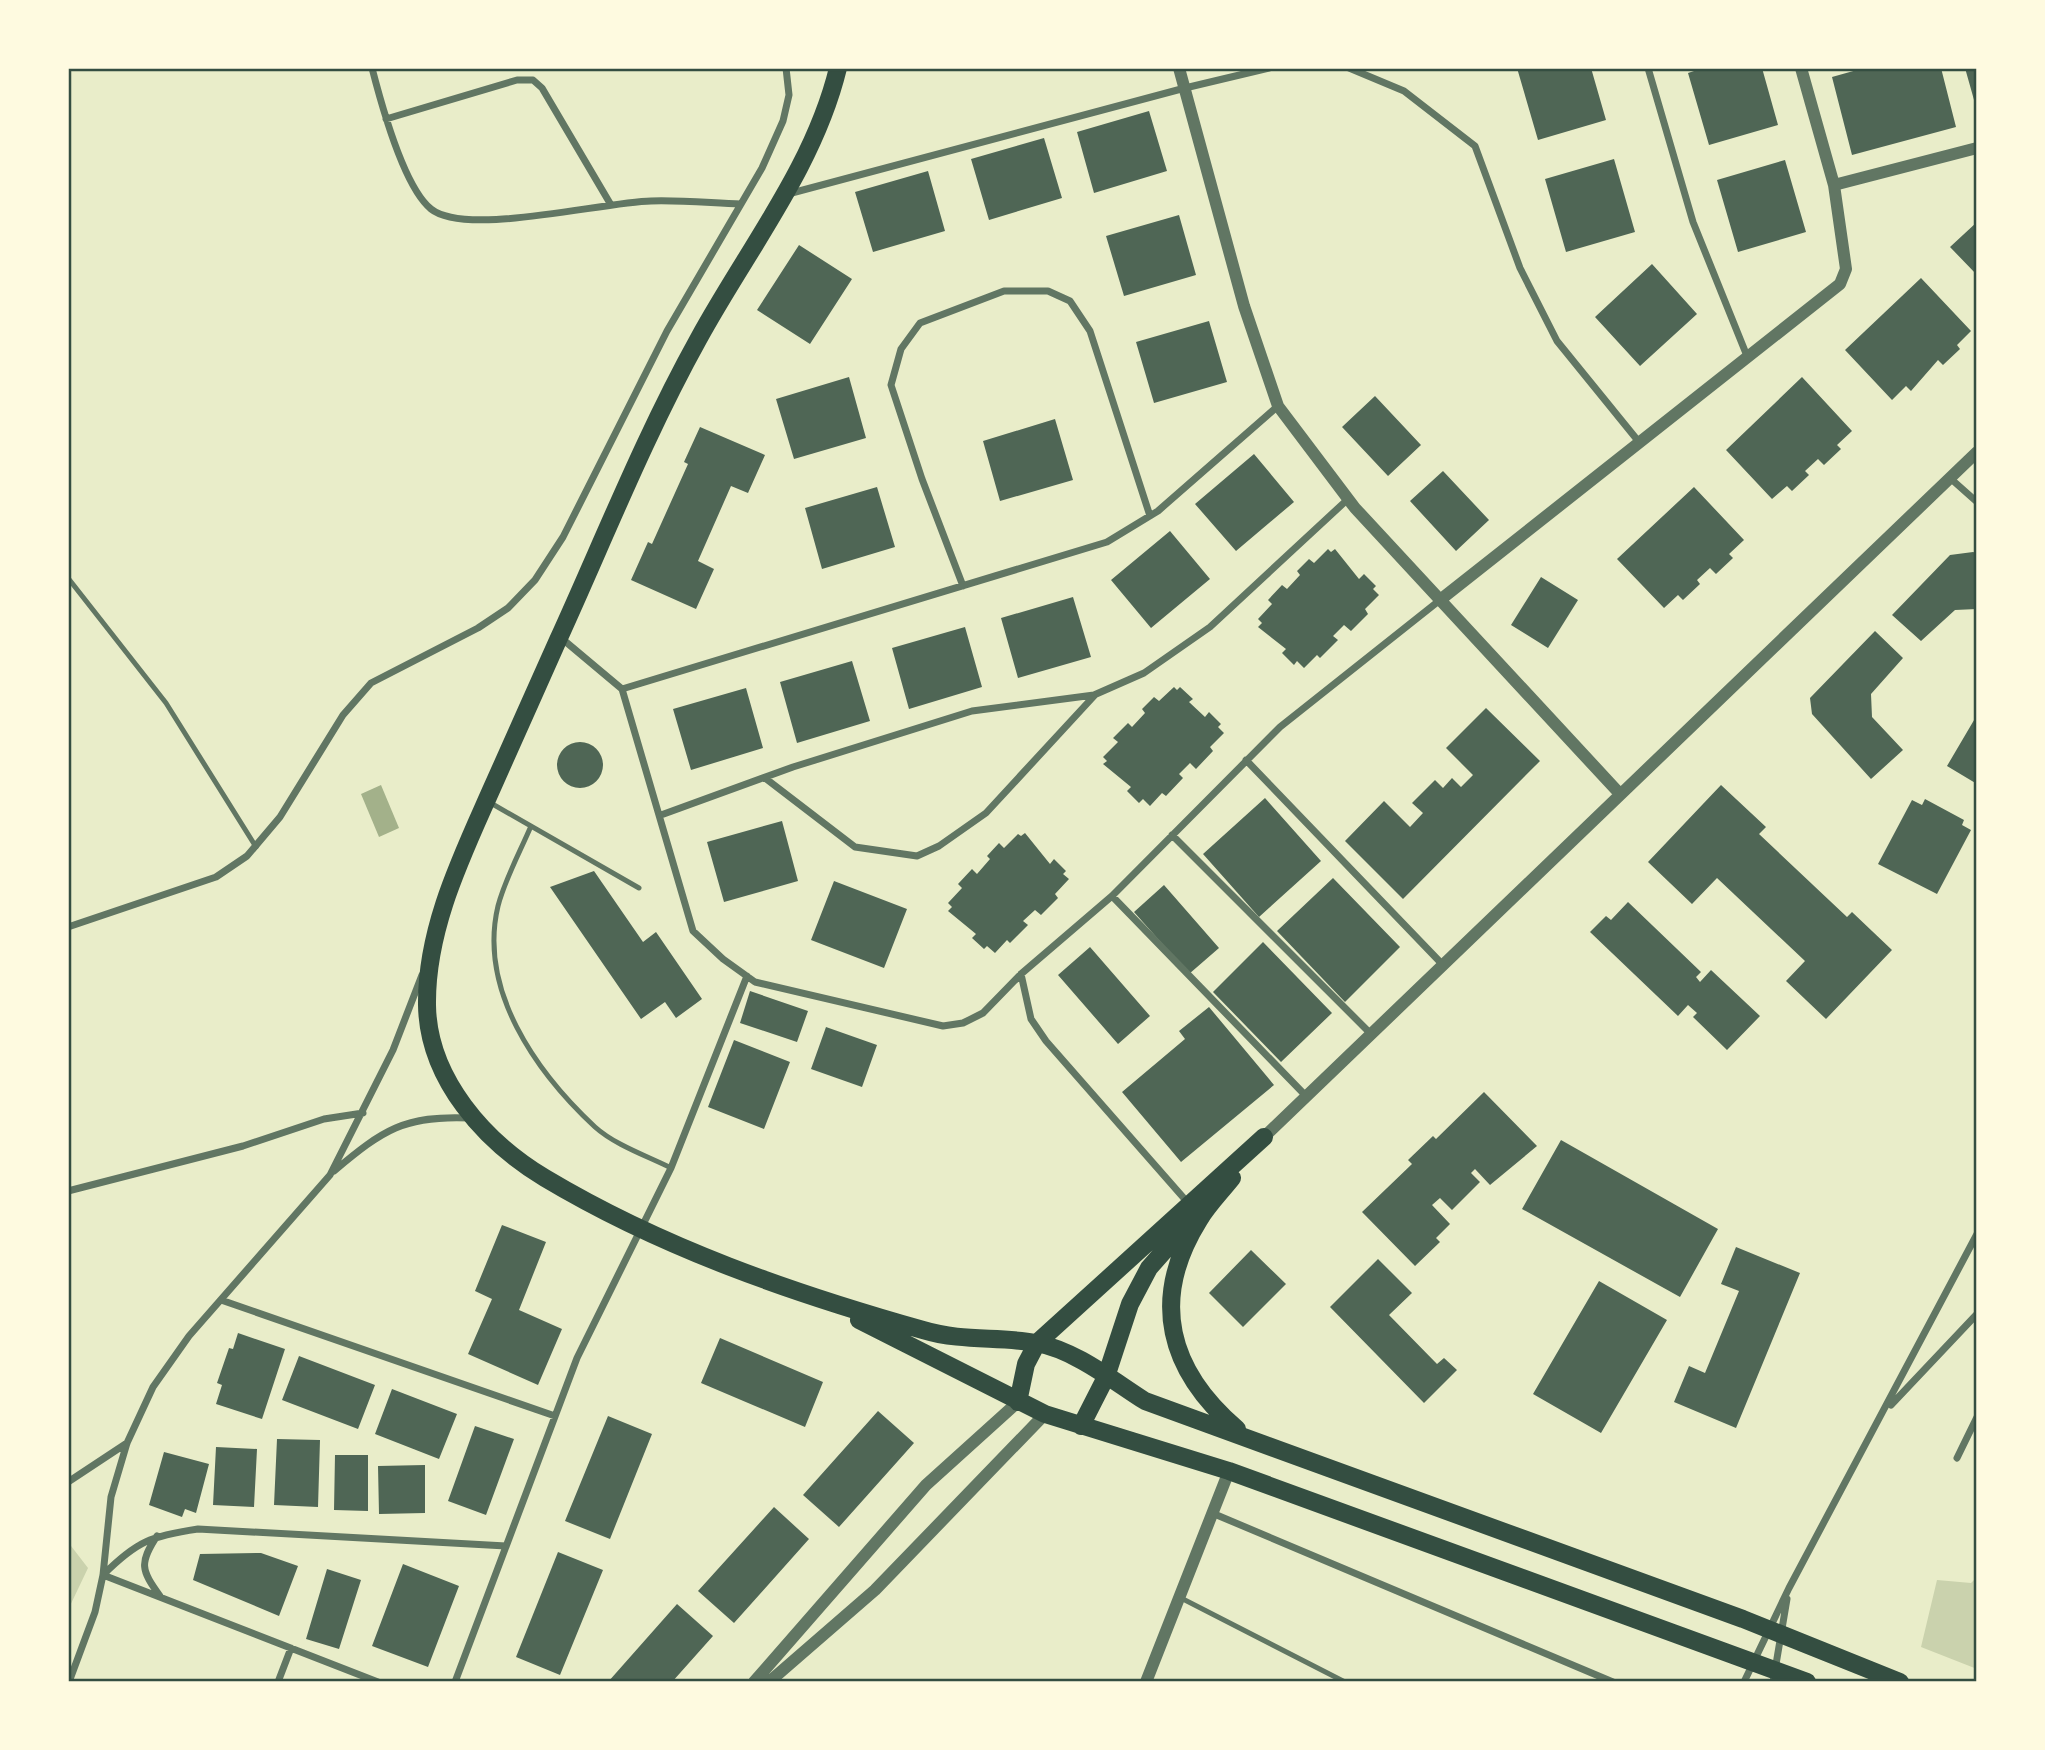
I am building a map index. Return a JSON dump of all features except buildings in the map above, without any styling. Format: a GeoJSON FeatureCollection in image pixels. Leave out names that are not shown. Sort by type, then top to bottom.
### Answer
{"type":"FeatureCollection","features":[{"type":"Feature","properties":{"kind":"main road"},"geometry":{"type":"LineString","coordinates":[[838,68],[821,120],[784,195],[698,340],[641,456],[454,873],[430,955],[427,1009],[439,1061],[471,1118],[498,1147],[542,1177],[640,1230],[824,1303],[1045,1414],[1229,1471],[1733,1652],[1807,1682]]}},
{"type":"Feature","properties":{"kind":"main road"},"geometry":{"type":"LineString","coordinates":[[1018,1402],[1026,1364],[1037,1343],[1264,1137]]}},
{"type":"Feature","properties":{"kind":"main road"},"geometry":{"type":"LineString","coordinates":[[1082,1426],[1106,1377],[1130,1304],[1149,1268],[1264,1137]]}},
{"type":"Feature","properties":{"kind":"main road"},"geometry":{"type":"LineString","coordinates":[[1246,1438],[1209,1405],[1178,1349],[1169,1308],[1172,1285],[1199,1220],[1264,1137]]}},
{"type":"Feature","properties":{"kind":"main road"},"geometry":{"type":"LineString","coordinates":[[824,1303],[953,1339],[1037,1343],[1072,1355],[1145,1401],[1744,1619],[1900,1682]]}},
{"type":"Feature","properties":{"kind":"street"},"geometry":{"type":"LineString","coordinates":[[372,68],[392,141],[429,208],[447,219],[494,220],[650,201],[741,204]]}},
{"type":"Feature","properties":{"kind":"street"},"geometry":{"type":"LineString","coordinates":[[68,927],[216,877],[256,847],[280,817],[343,715],[371,683],[478,628],[508,608],[535,580],[563,537],[667,331],[741,204],[783,121],[789,95],[786,68]]}},
{"type":"Feature","properties":{"kind":"street"},"geometry":{"type":"LineString","coordinates":[[1179,68],[1244,306],[1278,406],[1348,499],[1620,794]]}},
{"type":"Feature","properties":{"kind":"street"},"geometry":{"type":"LineString","coordinates":[[784,195],[1269,68]]}},
{"type":"Feature","properties":{"kind":"street"},"geometry":{"type":"LineString","coordinates":[[1349,68],[1404,91],[1475,146],[1520,268],[1557,341],[1639,442]]}},
{"type":"Feature","properties":{"kind":"street"},"geometry":{"type":"LineString","coordinates":[[1648,68],[1693,222],[1747,356]]}},
{"type":"Feature","properties":{"kind":"street"},"geometry":{"type":"LineString","coordinates":[[559,637],[622,689],[693,931],[723,959],[755,982],[943,1026],[963,1024],[983,1013],[1021,974],[1112,896],[1246,760],[1307,705],[1840,284],[1846,269],[1834,185],[1801,68]]}},
{"type":"Feature","properties":{"kind":"street"},"geometry":{"type":"LineString","coordinates":[[386,119],[517,80],[533,80],[542,88],[611,205]]}},
{"type":"Feature","properties":{"kind":"street"},"geometry":{"type":"LineString","coordinates":[[1834,185],[1977,148]]}},
{"type":"Feature","properties":{"kind":"street"},"geometry":{"type":"LineString","coordinates":[[963,586],[922,479],[891,385],[901,349],[920,323],[1004,290],[1048,291],[1070,301],[1090,331],[1150,516]]}},
{"type":"Feature","properties":{"kind":"street"},"geometry":{"type":"LineString","coordinates":[[622,689],[1107,542],[1150,516],[1278,406]]}},
{"type":"Feature","properties":{"kind":"street"},"geometry":{"type":"LineString","coordinates":[[1264,1137],[1977,452]]}},
{"type":"Feature","properties":{"kind":"street"},"geometry":{"type":"LineString","coordinates":[[1950,478],[1977,502]]}},
{"type":"Feature","properties":{"kind":"street"},"geometry":{"type":"LineString","coordinates":[[661,815],[765,778],[972,712],[1094,695],[1144,673],[1210,626],[1348,499]]}},
{"type":"Feature","properties":{"kind":"street"},"geometry":{"type":"LineString","coordinates":[[765,778],[855,847],[917,856],[939,846],[986,813],[1094,695]]}},
{"type":"Feature","properties":{"kind":"street"},"geometry":{"type":"LineString","coordinates":[[1246,760],[1443,965]]}},
{"type":"Feature","properties":{"kind":"street"},"geometry":{"type":"LineString","coordinates":[[1172,835],[1371,1034]]}},
{"type":"Feature","properties":{"kind":"street"},"geometry":{"type":"LineString","coordinates":[[1112,896],[1306,1096]]}},
{"type":"Feature","properties":{"kind":"street"},"geometry":{"type":"LineString","coordinates":[[330,1175],[393,1050],[430,955]]}},
{"type":"Feature","properties":{"kind":"street"},"geometry":{"type":"LineString","coordinates":[[1021,974],[1031,1019],[1046,1041],[1189,1205]]}},
{"type":"Feature","properties":{"kind":"street"},"geometry":{"type":"LineString","coordinates":[[455,1682],[578,1358],[671,1168],[747,976]]}},
{"type":"Feature","properties":{"kind":"street"},"geometry":{"type":"LineString","coordinates":[[68,1191],[243,1146],[324,1119],[363,1113]]}},
{"type":"Feature","properties":{"kind":"street"},"geometry":{"type":"LineString","coordinates":[[69,1682],[95,1612],[103,1575],[111,1497],[127,1443],[153,1387],[189,1336],[330,1175],[368,1143],[398,1125],[436,1116],[471,1118]]}},
{"type":"Feature","properties":{"kind":"street"},"geometry":{"type":"LineString","coordinates":[[1744,1682],[1789,1588],[1977,1234]]}},
{"type":"Feature","properties":{"kind":"street"},"geometry":{"type":"LineString","coordinates":[[220,1300],[555,1416]]}},
{"type":"Feature","properties":{"kind":"street"},"geometry":{"type":"LineString","coordinates":[[1885,1411],[1977,1314]]}},
{"type":"Feature","properties":{"kind":"street"},"geometry":{"type":"LineString","coordinates":[[754,1682],[926,1485],[1018,1402]]}},
{"type":"Feature","properties":{"kind":"street"},"geometry":{"type":"LineString","coordinates":[[769,1682],[875,1590],[1045,1414]]}},
{"type":"Feature","properties":{"kind":"street"},"geometry":{"type":"LineString","coordinates":[[1957,1458],[1977,1417]]}},
{"type":"Feature","properties":{"kind":"street"},"geometry":{"type":"LineString","coordinates":[[68,1482],[127,1443]]}},
{"type":"Feature","properties":{"kind":"street"},"geometry":{"type":"LineString","coordinates":[[1146,1682],[1229,1471]]}},
{"type":"Feature","properties":{"kind":"street"},"geometry":{"type":"LineString","coordinates":[[1212,1514],[1613,1682]]}},
{"type":"Feature","properties":{"kind":"street"},"geometry":{"type":"LineString","coordinates":[[103,1575],[128,1550],[157,1535],[198,1528],[506,1546]]}},
{"type":"Feature","properties":{"kind":"street"},"geometry":{"type":"LineString","coordinates":[[157,1535],[145,1555],[145,1575],[161,1597]]}},
{"type":"Feature","properties":{"kind":"street"},"geometry":{"type":"LineString","coordinates":[[103,1575],[378,1682]]}},
{"type":"Feature","properties":{"kind":"street"},"geometry":{"type":"LineString","coordinates":[[1773,1682],[1789,1588]]}},
{"type":"Feature","properties":{"kind":"street"},"geometry":{"type":"LineString","coordinates":[[278,1682],[291,1648]]}},
{"type":"Feature","properties":{"kind":"lane"},"geometry":{"type":"LineString","coordinates":[[68,578],[166,703],[256,847]]}},
{"type":"Feature","properties":{"kind":"lane"},"geometry":{"type":"LineString","coordinates":[[486,801],[639,888]]}},
{"type":"Feature","properties":{"kind":"lane"},"geometry":{"type":"LineString","coordinates":[[531,826],[498,905],[493,952],[508,1011],[538,1063],[597,1128],[671,1168]]}},
{"type":"Feature","properties":{"kind":"lane"},"geometry":{"type":"LineString","coordinates":[[1179,1597],[1345,1682]]}},
{"type":"Feature","properties":{"kind":"shaded area"},"geometry":{"type":"Polygon","coordinates":[[[381,785],[399,828],[379,837],[361,794],[381,785]]]}},
{"type":"Feature","properties":{"kind":"shaded area"},"geometry":{"type":"Polygon","coordinates":[[[68,1542],[88,1568],[68,1610],[68,1542]]]}},
{"type":"Feature","properties":{"kind":"shaded area"},"geometry":{"type":"Polygon","coordinates":[[[1977,1577],[1977,1669],[1921,1647],[1937,1580],[1971,1583],[1977,1577]]]}}]}
